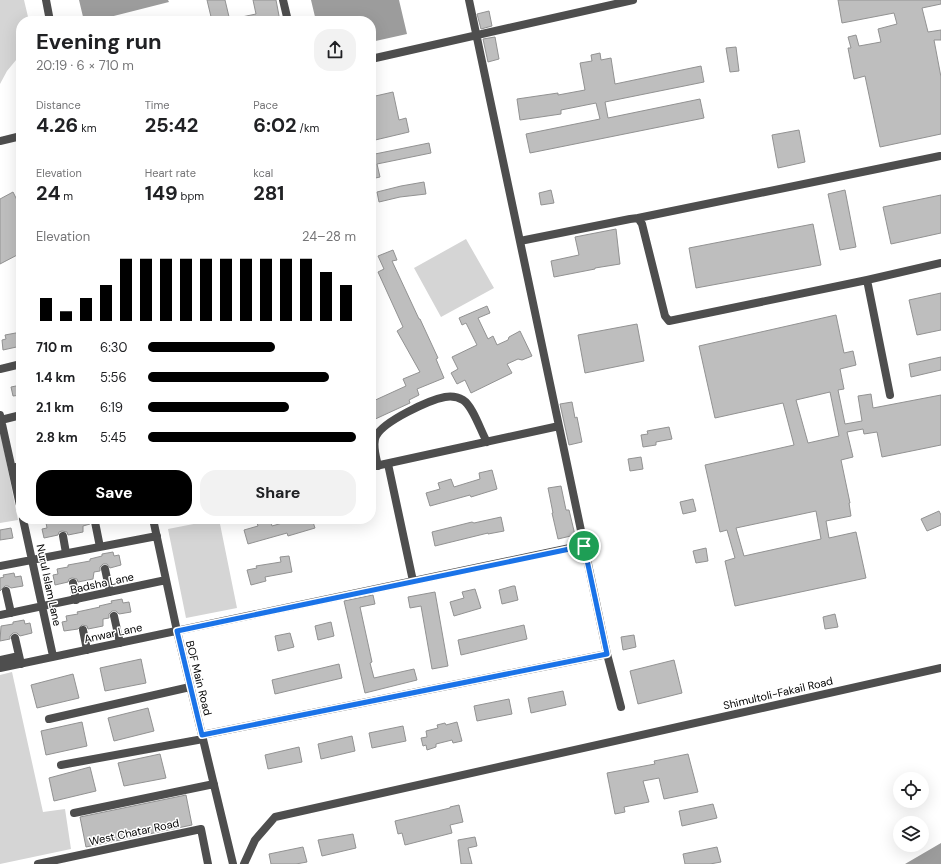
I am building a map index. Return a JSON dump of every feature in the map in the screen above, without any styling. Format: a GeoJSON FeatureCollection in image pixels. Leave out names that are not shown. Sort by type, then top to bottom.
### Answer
{"type":"FeatureCollection","features":[{"type":"Feature","properties":{"kind":"street"},"geometry":{"type":"LineString","coordinates":[[46,0],[49,16]]}},
{"type":"Feature","properties":{"kind":"street"},"geometry":{"type":"LineString","coordinates":[[283,0],[287,16]]}},
{"type":"Feature","properties":{"kind":"street"},"geometry":{"type":"LineString","coordinates":[[469,0],[478,36],[607,654],[620,707]]}},
{"type":"Feature","properties":{"kind":"street"},"geometry":{"type":"LineString","coordinates":[[376,58],[478,36],[596,4],[633,0]]}},
{"type":"Feature","properties":{"kind":"street"},"geometry":{"type":"LineString","coordinates":[[0,141],[16,136]]}},
{"type":"Feature","properties":{"kind":"street"},"geometry":{"type":"LineString","coordinates":[[520,241],[940,156]]}},
{"type":"Feature","properties":{"kind":"street"},"geometry":{"type":"LineString","coordinates":[[638,218],[642,224],[665,316],[669,321],[941,263]]}},
{"type":"Feature","properties":{"kind":"street"},"geometry":{"type":"LineString","coordinates":[[867,280],[890,395]]}},
{"type":"Feature","properties":{"kind":"street"},"geometry":{"type":"LineString","coordinates":[[0,369],[16,365]]}},
{"type":"Feature","properties":{"kind":"street"},"geometry":{"type":"LineString","coordinates":[[376,436],[385,426],[429,402],[446,396],[464,400],[471,409],[486,442]]}},
{"type":"Feature","properties":{"kind":"street"},"geometry":{"type":"LineString","coordinates":[[16,415],[0,417],[16,487]]}},
{"type":"Feature","properties":{"kind":"street"},"geometry":{"type":"LineString","coordinates":[[376,466],[559,426]]}},
{"type":"Feature","properties":{"kind":"street"},"geometry":{"type":"LineString","coordinates":[[388,464],[413,581]]}},
{"type":"Feature","properties":{"kind":"street"},"geometry":{"type":"LineString","coordinates":[[12,468],[16,467]]}},
{"type":"Feature","properties":{"kind":"street","name":"Nurul Islam Lane"},"geometry":{"type":"LineString","coordinates":[[24,524],[53,656]]}},
{"type":"Feature","properties":{"kind":"street"},"geometry":{"type":"LineString","coordinates":[[95,524],[100,546]]}},
{"type":"Feature","properties":{"kind":"street","name":"BOF Main Road"},"geometry":{"type":"LineString","coordinates":[[154,524],[177,631],[233,864]]}},
{"type":"Feature","properties":{"kind":"street"},"geometry":{"type":"LineString","coordinates":[[63,536],[66,553]]}},
{"type":"Feature","properties":{"kind":"street"},"geometry":{"type":"LineString","coordinates":[[0,565],[157,536]]}},
{"type":"Feature","properties":{"kind":"street","name":"Anwar Lane"},"geometry":{"type":"LineString","coordinates":[[20,660],[87,650],[584,546]]}},
{"type":"Feature","properties":{"kind":"street"},"geometry":{"type":"LineString","coordinates":[[105,569],[110,592]]}},
{"type":"Feature","properties":{"kind":"street","name":"Badsha Lane"},"geometry":{"type":"LineString","coordinates":[[0,616],[166,580]]}},
{"type":"Feature","properties":{"kind":"street"},"geometry":{"type":"LineString","coordinates":[[73,583],[76,600]]}},
{"type":"Feature","properties":{"kind":"street"},"geometry":{"type":"LineString","coordinates":[[6,591],[11,613]]}},
{"type":"Feature","properties":{"kind":"street"},"geometry":{"type":"LineString","coordinates":[[114,616],[120,643]]}},
{"type":"Feature","properties":{"kind":"street"},"geometry":{"type":"LineString","coordinates":[[83,630],[87,650]]}},
{"type":"Feature","properties":{"kind":"street"},"geometry":{"type":"LineString","coordinates":[[15,638],[20,660]]}},
{"type":"Feature","properties":{"kind":"street"},"geometry":{"type":"LineString","coordinates":[[61,765],[607,654]]}},
{"type":"Feature","properties":{"kind":"street"},"geometry":{"type":"LineString","coordinates":[[0,660],[20,660]]}},
{"type":"Feature","properties":{"kind":"street"},"geometry":{"type":"LineString","coordinates":[[0,668],[20,660]]}},
{"type":"Feature","properties":{"kind":"street","name":"Shimultoli-Fakail Road"},"geometry":{"type":"LineString","coordinates":[[244,864],[255,840],[275,817],[941,668]]}},
{"type":"Feature","properties":{"kind":"street"},"geometry":{"type":"LineString","coordinates":[[49,719],[190,687]]}},
{"type":"Feature","properties":{"kind":"street"},"geometry":{"type":"LineString","coordinates":[[74,813],[214,784]]}},
{"type":"Feature","properties":{"kind":"street","name":"West Chatar Road"},"geometry":{"type":"LineString","coordinates":[[38,864],[201,829],[208,864]]}},
{"type":"Feature","properties":{"kind":"shaded area"},"geometry":{"type":"Polygon","coordinates":[[[0,0],[24,0],[28,16],[16,16],[16,60],[7,71],[0,84],[0,0]]]}},
{"type":"Feature","properties":{"kind":"shaded area"},"geometry":{"type":"Polygon","coordinates":[[[79,0],[168,0],[169,2],[114,16],[83,16],[79,0]]]}},
{"type":"Feature","properties":{"kind":"shaded area"},"geometry":{"type":"Polygon","coordinates":[[[311,0],[399,0],[407,34],[376,41],[376,16],[315,16],[311,0]]]}},
{"type":"Feature","properties":{"kind":"shaded area"},"geometry":{"type":"Polygon","coordinates":[[[466,239],[494,288],[441,317],[414,268],[466,239]]]}},
{"type":"Feature","properties":{"kind":"shaded area"},"geometry":{"type":"Polygon","coordinates":[[[0,430],[16,510],[16,520],[0,523],[0,430]]]}},
{"type":"Feature","properties":{"kind":"shaded area"},"geometry":{"type":"Polygon","coordinates":[[[194,524],[220,524],[237,608],[186,618],[168,529],[194,524]]]}},
{"type":"Feature","properties":{"kind":"shaded area"},"geometry":{"type":"Polygon","coordinates":[[[12,672],[43,812],[65,809],[71,849],[0,864],[0,675],[12,672]]]}},
{"type":"Feature","properties":{"kind":"shaded area"},"geometry":{"type":"Polygon","coordinates":[[[941,843],[941,864],[905,864],[926,852],[929,852],[929,850],[941,843]]]}},
{"type":"Feature","properties":{"kind":"building"},"geometry":{"type":"Polygon","coordinates":[[[207,0],[225,0],[229,16],[211,16],[207,0]]]}},
{"type":"Feature","properties":{"kind":"building"},"geometry":{"type":"Polygon","coordinates":[[[253,0],[276,0],[279,16],[246,16],[256,14],[253,0]]]}},
{"type":"Feature","properties":{"kind":"building"},"geometry":{"type":"Polygon","coordinates":[[[838,0],[941,0],[941,4],[922,8],[928,32],[941,30],[941,40],[934,40],[941,77],[941,134],[880,147],[865,76],[854,79],[848,48],[851,48],[848,37],[856,35],[859,46],[881,42],[878,29],[897,24],[894,13],[842,23],[838,0]]]}},
{"type":"Feature","properties":{"kind":"building"},"geometry":{"type":"Polygon","coordinates":[[[489,11],[492,26],[481,29],[477,14],[489,11]]]}},
{"type":"Feature","properties":{"kind":"building"},"geometry":{"type":"Polygon","coordinates":[[[495,37],[499,59],[488,62],[483,39],[495,37]]]}},
{"type":"Feature","properties":{"kind":"building"},"geometry":{"type":"Polygon","coordinates":[[[736,47],[739,71],[730,72],[726,48],[736,47]]]}},
{"type":"Feature","properties":{"kind":"building"},"geometry":{"type":"Polygon","coordinates":[[[600,53],[601,60],[611,58],[615,84],[701,66],[704,82],[605,102],[608,118],[700,99],[704,118],[530,153],[526,134],[600,119],[596,103],[561,110],[561,114],[520,120],[517,99],[558,93],[558,95],[585,90],[580,63],[592,61],[591,55],[600,53]]]}},
{"type":"Feature","properties":{"kind":"building"},"geometry":{"type":"Polygon","coordinates":[[[393,92],[399,120],[406,118],[409,132],[376,140],[376,96],[393,92]]]}},
{"type":"Feature","properties":{"kind":"building"},"geometry":{"type":"Polygon","coordinates":[[[799,130],[805,162],[778,168],[772,135],[799,130]]]}},
{"type":"Feature","properties":{"kind":"building"},"geometry":{"type":"Polygon","coordinates":[[[429,143],[431,153],[377,164],[380,177],[376,178],[376,154],[429,143]]]}},
{"type":"Feature","properties":{"kind":"building"},"geometry":{"type":"Polygon","coordinates":[[[424,182],[426,194],[400,197],[379,202],[377,192],[424,182]]]}},
{"type":"Feature","properties":{"kind":"building"},"geometry":{"type":"Polygon","coordinates":[[[551,190],[554,203],[541,205],[539,193],[551,190]]]}},
{"type":"Feature","properties":{"kind":"building"},"geometry":{"type":"Polygon","coordinates":[[[845,190],[856,247],[840,250],[828,194],[845,190]]]}},
{"type":"Feature","properties":{"kind":"building"},"geometry":{"type":"Polygon","coordinates":[[[13,192],[16,198],[16,256],[0,264],[0,199],[13,192]]]}},
{"type":"Feature","properties":{"kind":"building"},"geometry":{"type":"Polygon","coordinates":[[[941,195],[941,233],[891,244],[883,207],[941,195]]]}},
{"type":"Feature","properties":{"kind":"building"},"geometry":{"type":"Polygon","coordinates":[[[813,224],[821,265],[696,288],[689,248],[813,224]]]}},
{"type":"Feature","properties":{"kind":"building"},"geometry":{"type":"Polygon","coordinates":[[[616,229],[620,264],[554,277],[551,261],[579,255],[575,237],[616,229]]]}},
{"type":"Feature","properties":{"kind":"building"},"geometry":{"type":"Polygon","coordinates":[[[393,250],[397,260],[392,261],[438,358],[436,359],[444,378],[417,389],[419,395],[409,400],[410,403],[376,419],[376,400],[406,386],[403,379],[420,372],[397,331],[403,327],[378,272],[384,269],[378,256],[393,250]]]}},
{"type":"Feature","properties":{"kind":"building"},"geometry":{"type":"Polygon","coordinates":[[[941,293],[941,330],[917,335],[909,300],[941,293]]]}},
{"type":"Feature","properties":{"kind":"building"},"geometry":{"type":"Polygon","coordinates":[[[487,306],[490,313],[478,318],[488,339],[493,336],[497,345],[508,340],[509,337],[520,331],[532,356],[522,360],[518,359],[507,364],[512,373],[471,393],[465,380],[457,384],[451,373],[458,369],[452,357],[477,345],[466,323],[462,325],[459,318],[487,306]]]}},
{"type":"Feature","properties":{"kind":"building"},"geometry":{"type":"Polygon","coordinates":[[[836,315],[844,353],[853,351],[856,365],[840,369],[844,389],[838,390],[845,424],[862,421],[858,396],[871,394],[873,408],[941,395],[941,445],[882,457],[877,432],[864,434],[863,429],[847,432],[853,457],[841,460],[850,503],[851,516],[826,521],[829,538],[856,532],[866,578],[735,606],[725,561],[735,558],[727,530],[720,532],[705,465],[794,445],[783,403],[715,418],[699,346],[836,315]],[[830,392],[796,400],[808,443],[839,436],[830,392]],[[816,511],[736,528],[744,556],[821,539],[816,511]]]}},
{"type":"Feature","properties":{"kind":"building"},"geometry":{"type":"Polygon","coordinates":[[[637,324],[644,361],[585,373],[578,335],[637,324]]]}},
{"type":"Feature","properties":{"kind":"building"},"geometry":{"type":"Polygon","coordinates":[[[16,333],[16,347],[3,350],[2,340],[6,339],[5,335],[16,333]]]}},
{"type":"Feature","properties":{"kind":"building"},"geometry":{"type":"Polygon","coordinates":[[[941,357],[941,370],[911,377],[909,364],[941,357]]]}},
{"type":"Feature","properties":{"kind":"building"},"geometry":{"type":"Polygon","coordinates":[[[16,386],[16,396],[13,396],[11,387],[16,386]]]}},
{"type":"Feature","properties":{"kind":"building"},"geometry":{"type":"Polygon","coordinates":[[[572,402],[575,418],[577,417],[582,442],[569,445],[560,404],[572,402]]]}},
{"type":"Feature","properties":{"kind":"building"},"geometry":{"type":"Polygon","coordinates":[[[669,427],[672,439],[656,442],[656,445],[643,447],[641,435],[648,434],[647,431],[669,427]]]}},
{"type":"Feature","properties":{"kind":"building"},"geometry":{"type":"Polygon","coordinates":[[[641,457],[643,469],[630,471],[628,459],[641,457]]]}},
{"type":"Feature","properties":{"kind":"building"},"geometry":{"type":"Polygon","coordinates":[[[492,470],[497,489],[471,497],[470,495],[430,506],[426,493],[440,489],[438,483],[451,479],[454,487],[480,479],[479,473],[492,470]]]}},
{"type":"Feature","properties":{"kind":"building"},"geometry":{"type":"Polygon","coordinates":[[[561,486],[566,510],[569,510],[575,535],[558,539],[548,488],[561,486]]]}},
{"type":"Feature","properties":{"kind":"building"},"geometry":{"type":"Polygon","coordinates":[[[693,499],[696,511],[683,514],[680,502],[693,499]]]}},
{"type":"Feature","properties":{"kind":"building"},"geometry":{"type":"Polygon","coordinates":[[[939,511],[941,515],[941,525],[927,531],[921,519],[939,511]]]}},
{"type":"Feature","properties":{"kind":"building"},"geometry":{"type":"Polygon","coordinates":[[[501,517],[504,531],[488,533],[435,546],[432,532],[472,522],[474,523],[501,517]]]}},
{"type":"Feature","properties":{"kind":"building"},"geometry":{"type":"Polygon","coordinates":[[[46,524],[90,524],[83,526],[83,532],[68,535],[67,532],[62,531],[59,532],[58,535],[44,538],[42,529],[47,528],[46,524]]]}},
{"type":"Feature","properties":{"kind":"building"},"geometry":{"type":"Polygon","coordinates":[[[257,524],[271,524],[272,526],[279,524],[314,524],[315,528],[288,536],[287,533],[248,544],[244,530],[258,526],[257,524]]]}},
{"type":"Feature","properties":{"kind":"building"},"geometry":{"type":"Polygon","coordinates":[[[11,528],[13,538],[0,540],[0,530],[11,528]]]}},
{"type":"Feature","properties":{"kind":"building"},"geometry":{"type":"Polygon","coordinates":[[[706,548],[708,561],[696,563],[693,551],[706,548]]]}},
{"type":"Feature","properties":{"kind":"building"},"geometry":{"type":"Polygon","coordinates":[[[113,552],[114,556],[119,555],[121,565],[110,568],[107,564],[103,564],[100,567],[100,571],[94,572],[93,579],[78,582],[77,579],[72,578],[69,579],[68,582],[55,585],[53,575],[58,574],[57,569],[68,567],[68,565],[90,561],[90,559],[102,556],[102,554],[113,552]]]}},
{"type":"Feature","properties":{"kind":"building"},"geometry":{"type":"Polygon","coordinates":[[[289,556],[292,572],[265,577],[266,581],[251,585],[247,570],[257,568],[256,566],[281,562],[280,557],[289,556]]]}},
{"type":"Feature","properties":{"kind":"building"},"geometry":{"type":"Polygon","coordinates":[[[14,573],[15,577],[21,576],[23,586],[11,588],[5,586],[0,591],[0,578],[4,577],[3,575],[14,573]]]}},
{"type":"Feature","properties":{"kind":"building"},"geometry":{"type":"Polygon","coordinates":[[[515,586],[518,600],[502,604],[499,590],[515,586]]]}},
{"type":"Feature","properties":{"kind":"building"},"geometry":{"type":"Polygon","coordinates":[[[475,589],[481,608],[454,616],[450,602],[464,598],[462,592],[475,589]]]}},
{"type":"Feature","properties":{"kind":"building"},"geometry":{"type":"Polygon","coordinates":[[[435,592],[448,666],[432,669],[421,606],[410,608],[408,597],[435,592]]]}},
{"type":"Feature","properties":{"kind":"building"},"geometry":{"type":"Polygon","coordinates":[[[373,595],[375,604],[360,607],[374,678],[414,669],[417,680],[365,693],[344,601],[373,595]]]}},
{"type":"Feature","properties":{"kind":"building"},"geometry":{"type":"Polygon","coordinates":[[[122,599],[123,603],[129,602],[131,612],[119,614],[116,611],[112,611],[109,614],[109,618],[103,619],[103,626],[88,629],[87,626],[82,625],[78,629],[64,631],[62,622],[67,621],[66,616],[78,614],[77,612],[100,607],[99,606],[112,603],[111,601],[122,599]]]}},
{"type":"Feature","properties":{"kind":"building"},"geometry":{"type":"Polygon","coordinates":[[[835,614],[838,627],[825,629],[823,617],[835,614]]]}},
{"type":"Feature","properties":{"kind":"building"},"geometry":{"type":"Polygon","coordinates":[[[24,620],[25,624],[30,623],[32,633],[20,636],[17,633],[13,633],[10,636],[10,639],[0,641],[1,626],[24,620]]]}},
{"type":"Feature","properties":{"kind":"building"},"geometry":{"type":"Polygon","coordinates":[[[331,622],[334,636],[318,640],[315,626],[331,622]]]}},
{"type":"Feature","properties":{"kind":"building"},"geometry":{"type":"Polygon","coordinates":[[[524,625],[527,639],[461,655],[458,640],[524,625]]]}},
{"type":"Feature","properties":{"kind":"building"},"geometry":{"type":"Polygon","coordinates":[[[290,633],[294,647],[278,651],[275,636],[290,633]]]}},
{"type":"Feature","properties":{"kind":"building"},"geometry":{"type":"Polygon","coordinates":[[[634,635],[636,647],[623,650],[621,637],[634,635]]]}},
{"type":"Feature","properties":{"kind":"building"},"geometry":{"type":"Polygon","coordinates":[[[141,659],[146,683],[105,691],[100,668],[141,659]]]}},
{"type":"Feature","properties":{"kind":"building"},"geometry":{"type":"Polygon","coordinates":[[[674,660],[682,693],[638,704],[630,671],[674,660]]]}},
{"type":"Feature","properties":{"kind":"building"},"geometry":{"type":"Polygon","coordinates":[[[339,664],[342,678],[275,694],[272,680],[339,664]]]}},
{"type":"Feature","properties":{"kind":"building"},"geometry":{"type":"Polygon","coordinates":[[[73,674],[79,698],[37,708],[31,685],[73,674]]]}},
{"type":"Feature","properties":{"kind":"building"},"geometry":{"type":"Polygon","coordinates":[[[563,691],[566,705],[531,713],[528,698],[563,691]]]}},
{"type":"Feature","properties":{"kind":"building"},"geometry":{"type":"Polygon","coordinates":[[[509,699],[512,714],[477,721],[474,706],[509,699]]]}},
{"type":"Feature","properties":{"kind":"building"},"geometry":{"type":"Polygon","coordinates":[[[148,708],[154,731],[114,741],[108,718],[148,708]]]}},
{"type":"Feature","properties":{"kind":"building"},"geometry":{"type":"Polygon","coordinates":[[[82,722],[87,746],[46,755],[41,731],[82,722]]]}},
{"type":"Feature","properties":{"kind":"building"},"geometry":{"type":"Polygon","coordinates":[[[457,722],[462,741],[453,743],[452,740],[436,744],[436,747],[427,750],[426,745],[423,746],[421,738],[427,737],[426,731],[438,728],[437,725],[445,723],[446,725],[457,722]]]}},
{"type":"Feature","properties":{"kind":"building"},"geometry":{"type":"Polygon","coordinates":[[[403,726],[406,741],[372,748],[369,733],[403,726]]]}},
{"type":"Feature","properties":{"kind":"building"},"geometry":{"type":"Polygon","coordinates":[[[352,736],[355,751],[321,759],[318,744],[352,736]]]}},
{"type":"Feature","properties":{"kind":"building"},"geometry":{"type":"Polygon","coordinates":[[[299,747],[302,762],[268,769],[265,755],[299,747]]]}},
{"type":"Feature","properties":{"kind":"building"},"geometry":{"type":"Polygon","coordinates":[[[160,754],[166,778],[124,786],[118,763],[160,754]]]}},
{"type":"Feature","properties":{"kind":"building"},"geometry":{"type":"Polygon","coordinates":[[[688,754],[698,792],[664,799],[659,778],[643,781],[649,802],[624,807],[625,812],[615,814],[607,773],[655,764],[654,761],[688,754]]]}},
{"type":"Feature","properties":{"kind":"building"},"geometry":{"type":"Polygon","coordinates":[[[90,767],[96,791],[54,801],[49,778],[90,767]]]}},
{"type":"Feature","properties":{"kind":"building"},"geometry":{"type":"Polygon","coordinates":[[[186,795],[192,825],[86,847],[80,817],[186,795]]]}},
{"type":"Feature","properties":{"kind":"building"},"geometry":{"type":"Polygon","coordinates":[[[713,804],[717,818],[682,826],[679,811],[713,804]]]}},
{"type":"Feature","properties":{"kind":"building"},"geometry":{"type":"Polygon","coordinates":[[[459,805],[463,822],[450,825],[452,833],[405,845],[402,833],[398,834],[395,821],[459,805]]]}},
{"type":"Feature","properties":{"kind":"building"},"geometry":{"type":"Polygon","coordinates":[[[353,834],[356,848],[322,856],[318,840],[353,834]]]}},
{"type":"Feature","properties":{"kind":"building"},"geometry":{"type":"Polygon","coordinates":[[[475,837],[477,846],[468,848],[472,864],[461,864],[458,840],[475,837]]]}},
{"type":"Feature","properties":{"kind":"building"},"geometry":{"type":"Polygon","coordinates":[[[303,847],[307,862],[296,864],[271,864],[269,854],[303,847]]]}},
{"type":"Feature","properties":{"kind":"building"},"geometry":{"type":"Polygon","coordinates":[[[717,847],[721,862],[710,864],[685,864],[683,854],[717,847]]]}},
{"type":"Feature","properties":{"kind":"route"},"geometry":{"type":"LineString","coordinates":[[584,546],[607,654],[202,735],[177,631],[584,546]]}}]}
